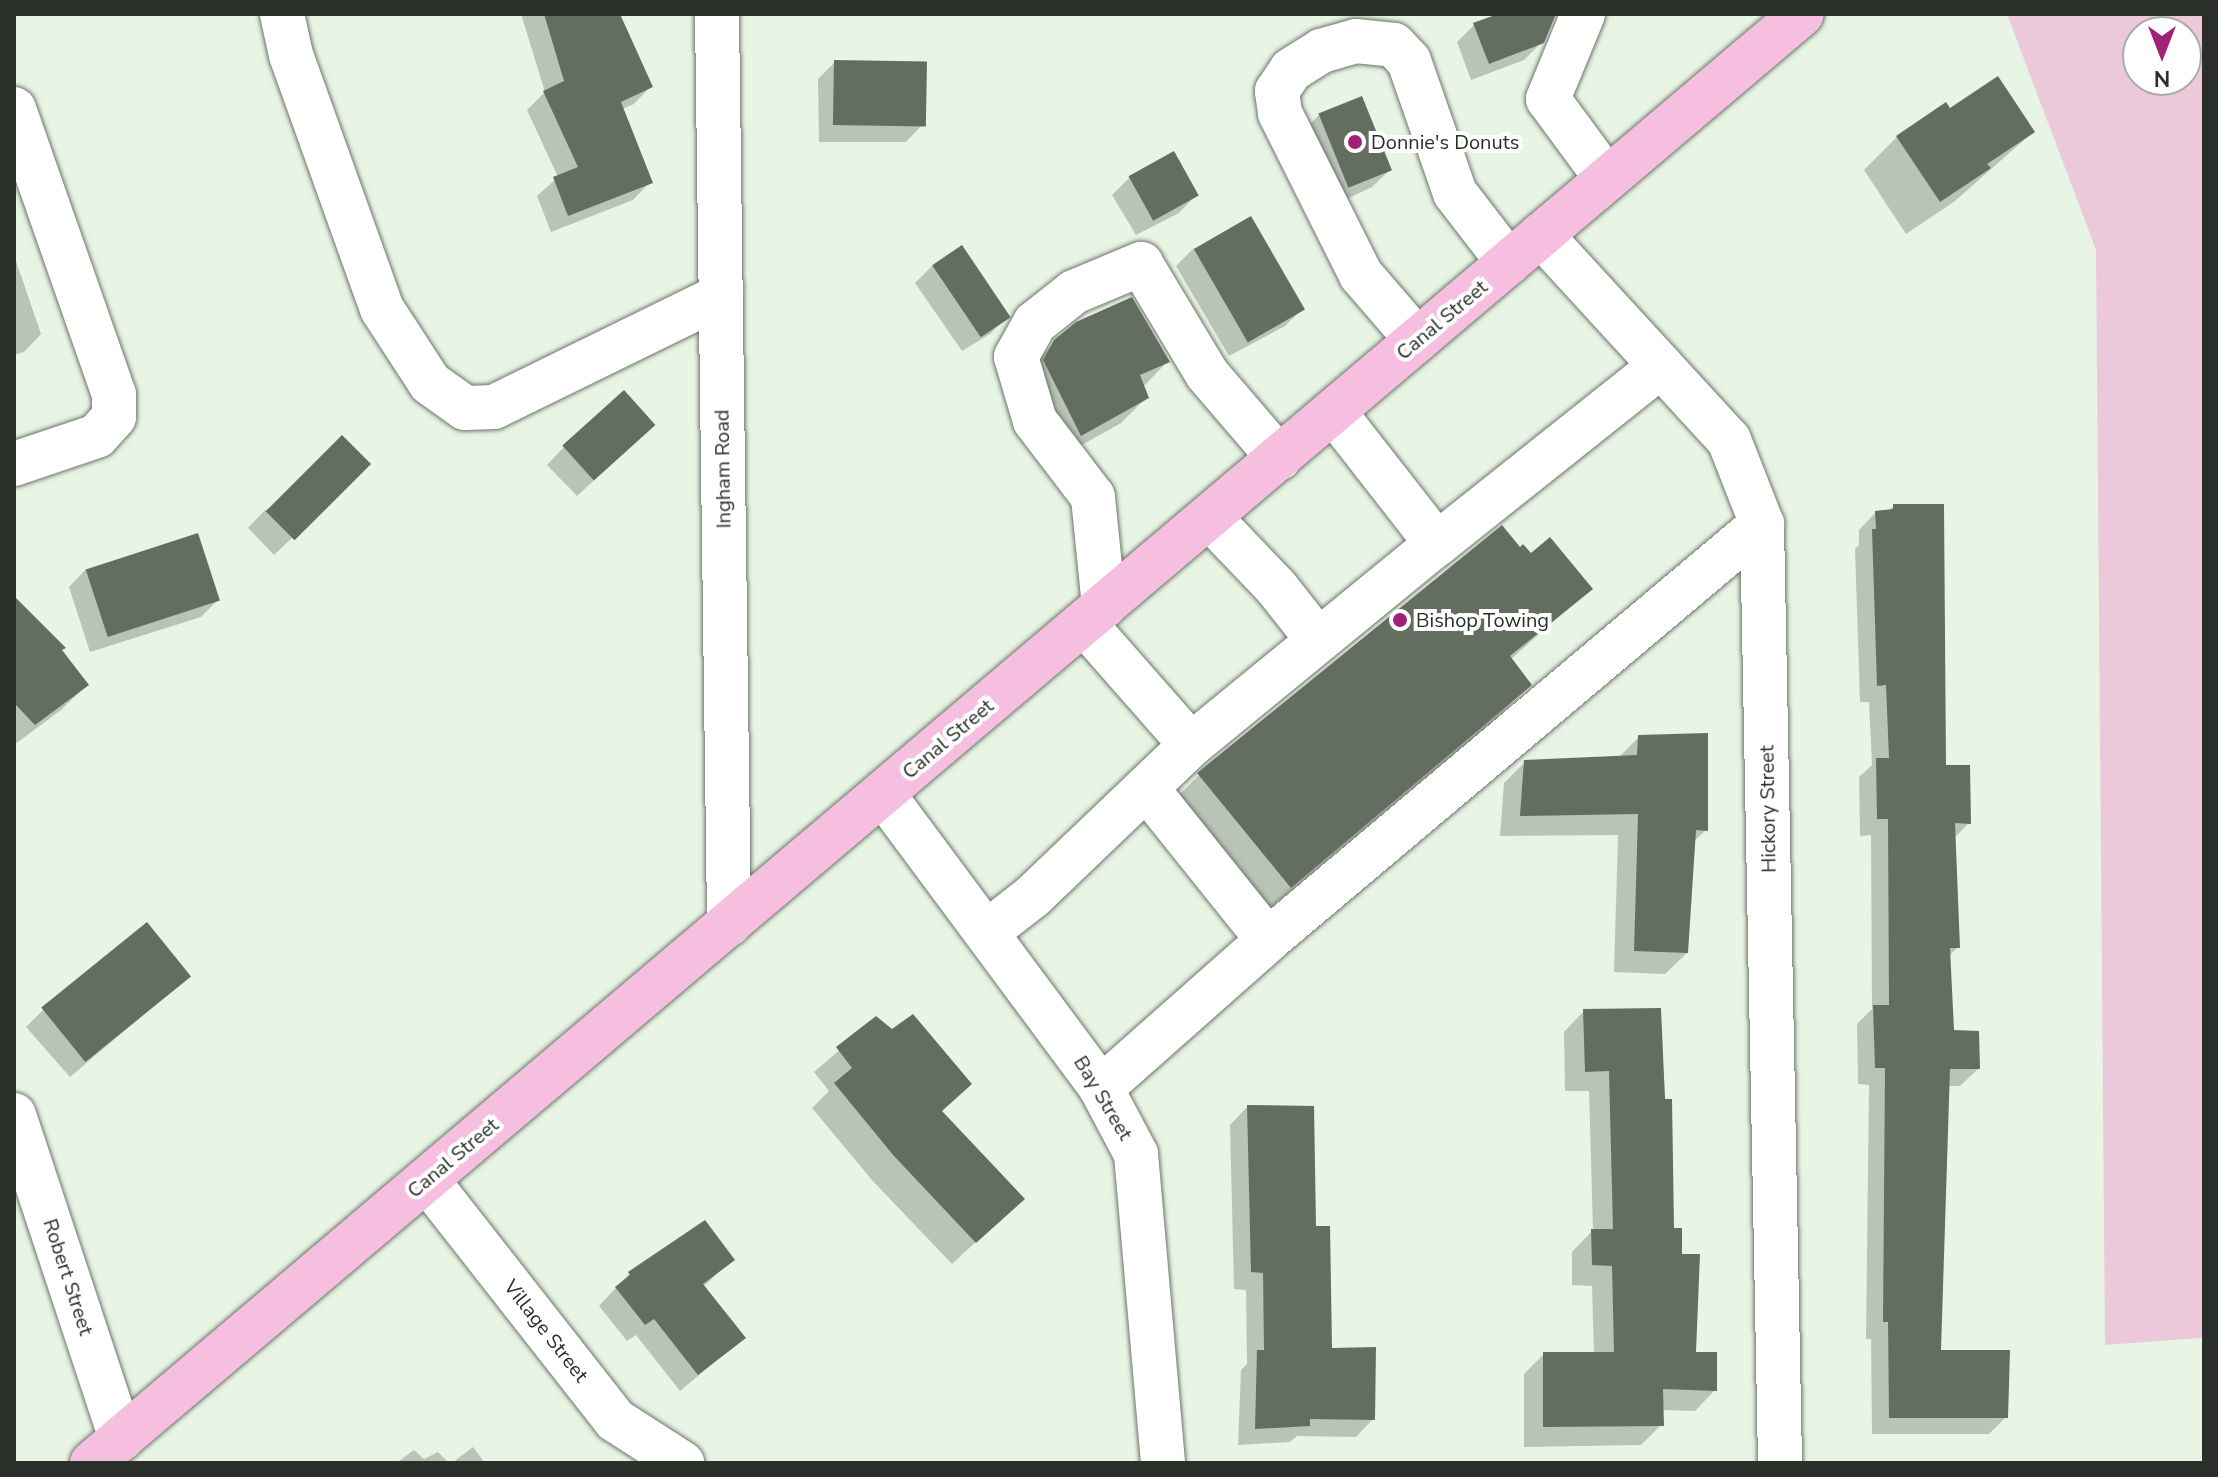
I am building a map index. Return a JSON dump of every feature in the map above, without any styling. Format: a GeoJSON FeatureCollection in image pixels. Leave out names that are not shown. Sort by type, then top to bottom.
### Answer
{"type":"FeatureCollection","features":[{"type":"Feature","properties":{"kind":"main road","name":"Canal Street"},"geometry":{"type":"LineString","coordinates":[[107,1451],[1802,14]]}},
{"type":"Feature","properties":{"kind":"street"},"geometry":{"type":"LineString","coordinates":[[282,14],[291,55],[382,309],[430,383],[465,408],[494,407],[721,296]]}},
{"type":"Feature","properties":{"kind":"street","name":"Ingham Road"},"geometry":{"type":"LineString","coordinates":[[717,14],[729,924]]}},
{"type":"Feature","properties":{"kind":"street"},"geometry":{"type":"LineString","coordinates":[[1583,14],[1548,99],[1607,179]]}},
{"type":"Feature","properties":{"kind":"street","name":"Hickory Street"},"geometry":{"type":"LineString","coordinates":[[1417,340],[1361,275],[1280,113],[1277,91],[1291,70],[1321,51],[1356,41],[1394,45],[1409,61],[1455,193],[1661,366],[1729,440],[1762,524],[1780,1463]]}},
{"type":"Feature","properties":{"kind":"street"},"geometry":{"type":"LineString","coordinates":[[14,109],[114,394],[114,417],[97,436],[14,464]]}},
{"type":"Feature","properties":{"kind":"street"},"geometry":{"type":"LineString","coordinates":[[1191,745],[1094,615],[1093,497],[1035,421],[1016,357],[1035,323],[1074,292],[1141,264],[1207,374],[1279,458]]}},
{"type":"Feature","properties":{"kind":"street"},"geometry":{"type":"LineString","coordinates":[[987,932],[1033,896],[1191,745],[1317,639],[1661,366]]}},
{"type":"Feature","properties":{"kind":"street"},"geometry":{"type":"LineString","coordinates":[[1334,412],[1437,544]]}},
{"type":"Feature","properties":{"kind":"street"},"geometry":{"type":"LineString","coordinates":[[1209,517],[1276,587],[1317,639]]}},
{"type":"Feature","properties":{"kind":"street"},"geometry":{"type":"LineString","coordinates":[[1101,1088],[1268,940],[1762,524]]}},
{"type":"Feature","properties":{"kind":"street"},"geometry":{"type":"LineString","coordinates":[[1147,789],[1268,940]]}},
{"type":"Feature","properties":{"kind":"street","name":"Bay Street"},"geometry":{"type":"LineString","coordinates":[[883,794],[1101,1088],[1136,1154],[1163,1463]]}},
{"type":"Feature","properties":{"kind":"street","name":"Robert Street"},"geometry":{"type":"LineString","coordinates":[[14,1115],[107,1451]]}},
{"type":"Feature","properties":{"kind":"street","name":"Village Street"},"geometry":{"type":"LineString","coordinates":[[427,1180],[615,1420],[682,1463]]}},
{"type":"Feature","properties":{"kind":"shaded area"},"geometry":{"type":"Polygon","coordinates":[[[2007,14],[2204,14],[2204,1332],[2201,1338],[2105,1345],[2096,250],[2007,14]]]}},
{"type":"Feature","properties":{"kind":"building"},"geometry":{"type":"Polygon","coordinates":[[[544,14],[620,14],[653,87],[621,102],[653,183],[568,216],[553,177],[578,167],[543,91],[564,81],[544,14]]]}},
{"type":"Feature","properties":{"kind":"building"},"geometry":{"type":"Polygon","coordinates":[[[1498,14],[1556,14],[1544,43],[1489,64],[1473,23],[1498,14]]]}},
{"type":"Feature","properties":{"kind":"building"},"geometry":{"type":"Polygon","coordinates":[[[834,60],[927,62],[926,127],[833,125],[834,60]]]}},
{"type":"Feature","properties":{"kind":"building"},"geometry":{"type":"Polygon","coordinates":[[[1998,76],[2035,132],[1987,164],[1991,168],[1940,202],[1896,136],[1946,102],[1950,108],[1998,76]]]}},
{"type":"Feature","properties":{"kind":"building","name":"Donnie's Donuts"},"geometry":{"type":"Polygon","coordinates":[[[1362,96],[1392,170],[1348,188],[1318,114],[1362,96]]]}},
{"type":"Feature","properties":{"kind":"building"},"geometry":{"type":"Polygon","coordinates":[[[1174,151],[1199,196],[1153,221],[1129,176],[1174,151]]]}},
{"type":"Feature","properties":{"kind":"building"},"geometry":{"type":"Polygon","coordinates":[[[1251,216],[1305,310],[1248,343],[1194,249],[1251,216]]]}},
{"type":"Feature","properties":{"kind":"building"},"geometry":{"type":"Polygon","coordinates":[[[962,245],[1011,317],[981,337],[932,265],[962,245]]]}},
{"type":"Feature","properties":{"kind":"building"},"geometry":{"type":"Polygon","coordinates":[[[1132,297],[1170,362],[1140,375],[1149,398],[1081,436],[1043,360],[1054,340],[1076,322],[1132,297]]]}},
{"type":"Feature","properties":{"kind":"building"},"geometry":{"type":"Polygon","coordinates":[[[624,390],[655,425],[594,480],[562,446],[624,390]]]}},
{"type":"Feature","properties":{"kind":"building"},"geometry":{"type":"Polygon","coordinates":[[[342,435],[371,464],[295,540],[266,511],[342,435]]]}},
{"type":"Feature","properties":{"kind":"building"},"geometry":{"type":"Polygon","coordinates":[[[1893,504],[1944,504],[1946,765],[1970,765],[1971,824],[1955,823],[1960,948],[1950,948],[1954,1030],[1979,1031],[1980,1069],[1950,1069],[1941,1350],[2010,1350],[2008,1418],[1889,1418],[1888,1322],[1883,1322],[1885,1068],[1875,1068],[1873,1005],[1889,1005],[1888,819],[1877,819],[1876,758],[1889,758],[1886,685],[1877,686],[1872,529],[1876,529],[1875,511],[1893,509],[1893,504]]]}},
{"type":"Feature","properties":{"kind":"building"},"geometry":{"type":"Polygon","coordinates":[[[1502,525],[1520,547],[1523,544],[1531,553],[1550,537],[1593,589],[1510,656],[1532,685],[1291,888],[1197,773],[1502,525]]]}},
{"type":"Feature","properties":{"kind":"building"},"geometry":{"type":"Polygon","coordinates":[[[198,533],[220,601],[108,637],[86,569],[198,533]]]}},
{"type":"Feature","properties":{"kind":"building"},"geometry":{"type":"Polygon","coordinates":[[[14,596],[66,648],[62,650],[89,685],[35,725],[14,703],[14,596]]]}},
{"type":"Feature","properties":{"kind":"building"},"geometry":{"type":"Polygon","coordinates":[[[1708,733],[1708,831],[1696,830],[1688,953],[1634,951],[1638,814],[1520,816],[1524,760],[1637,755],[1638,735],[1708,733]]]}},
{"type":"Feature","properties":{"kind":"building"},"geometry":{"type":"Polygon","coordinates":[[[147,922],[191,976],[85,1062],[41,1008],[147,922]]]}},
{"type":"Feature","properties":{"kind":"building"},"geometry":{"type":"Polygon","coordinates":[[[1661,1008],[1665,1099],[1672,1099],[1674,1228],[1682,1228],[1682,1254],[1700,1254],[1696,1352],[1717,1352],[1717,1391],[1663,1389],[1664,1426],[1543,1427],[1543,1352],[1614,1352],[1612,1266],[1592,1265],[1591,1229],[1613,1229],[1609,1071],[1585,1072],[1583,1009],[1661,1008]]]}},
{"type":"Feature","properties":{"kind":"building"},"geometry":{"type":"Polygon","coordinates":[[[913,1014],[972,1084],[942,1111],[1025,1199],[976,1243],[894,1156],[834,1083],[852,1068],[836,1047],[876,1016],[892,1029],[913,1014]]]}},
{"type":"Feature","properties":{"kind":"building"},"geometry":{"type":"Polygon","coordinates":[[[1247,1105],[1314,1106],[1316,1226],[1330,1226],[1332,1348],[1376,1347],[1375,1420],[1310,1419],[1310,1426],[1255,1429],[1257,1350],[1264,1350],[1263,1273],[1251,1272],[1247,1105]]]}},
{"type":"Feature","properties":{"kind":"building"},"geometry":{"type":"Polygon","coordinates":[[[705,1220],[735,1260],[703,1284],[746,1338],[698,1375],[654,1319],[645,1325],[615,1287],[630,1275],[628,1272],[705,1220]]]}},
{"type":"Feature","properties":{"kind":"place","name":"Donnie's Donuts"},"geometry":{"type":"Point","coordinates":[1355,142]}},
{"type":"Feature","properties":{"kind":"place","name":"Bishop Towing"},"geometry":{"type":"Point","coordinates":[1400,620]}}]}
